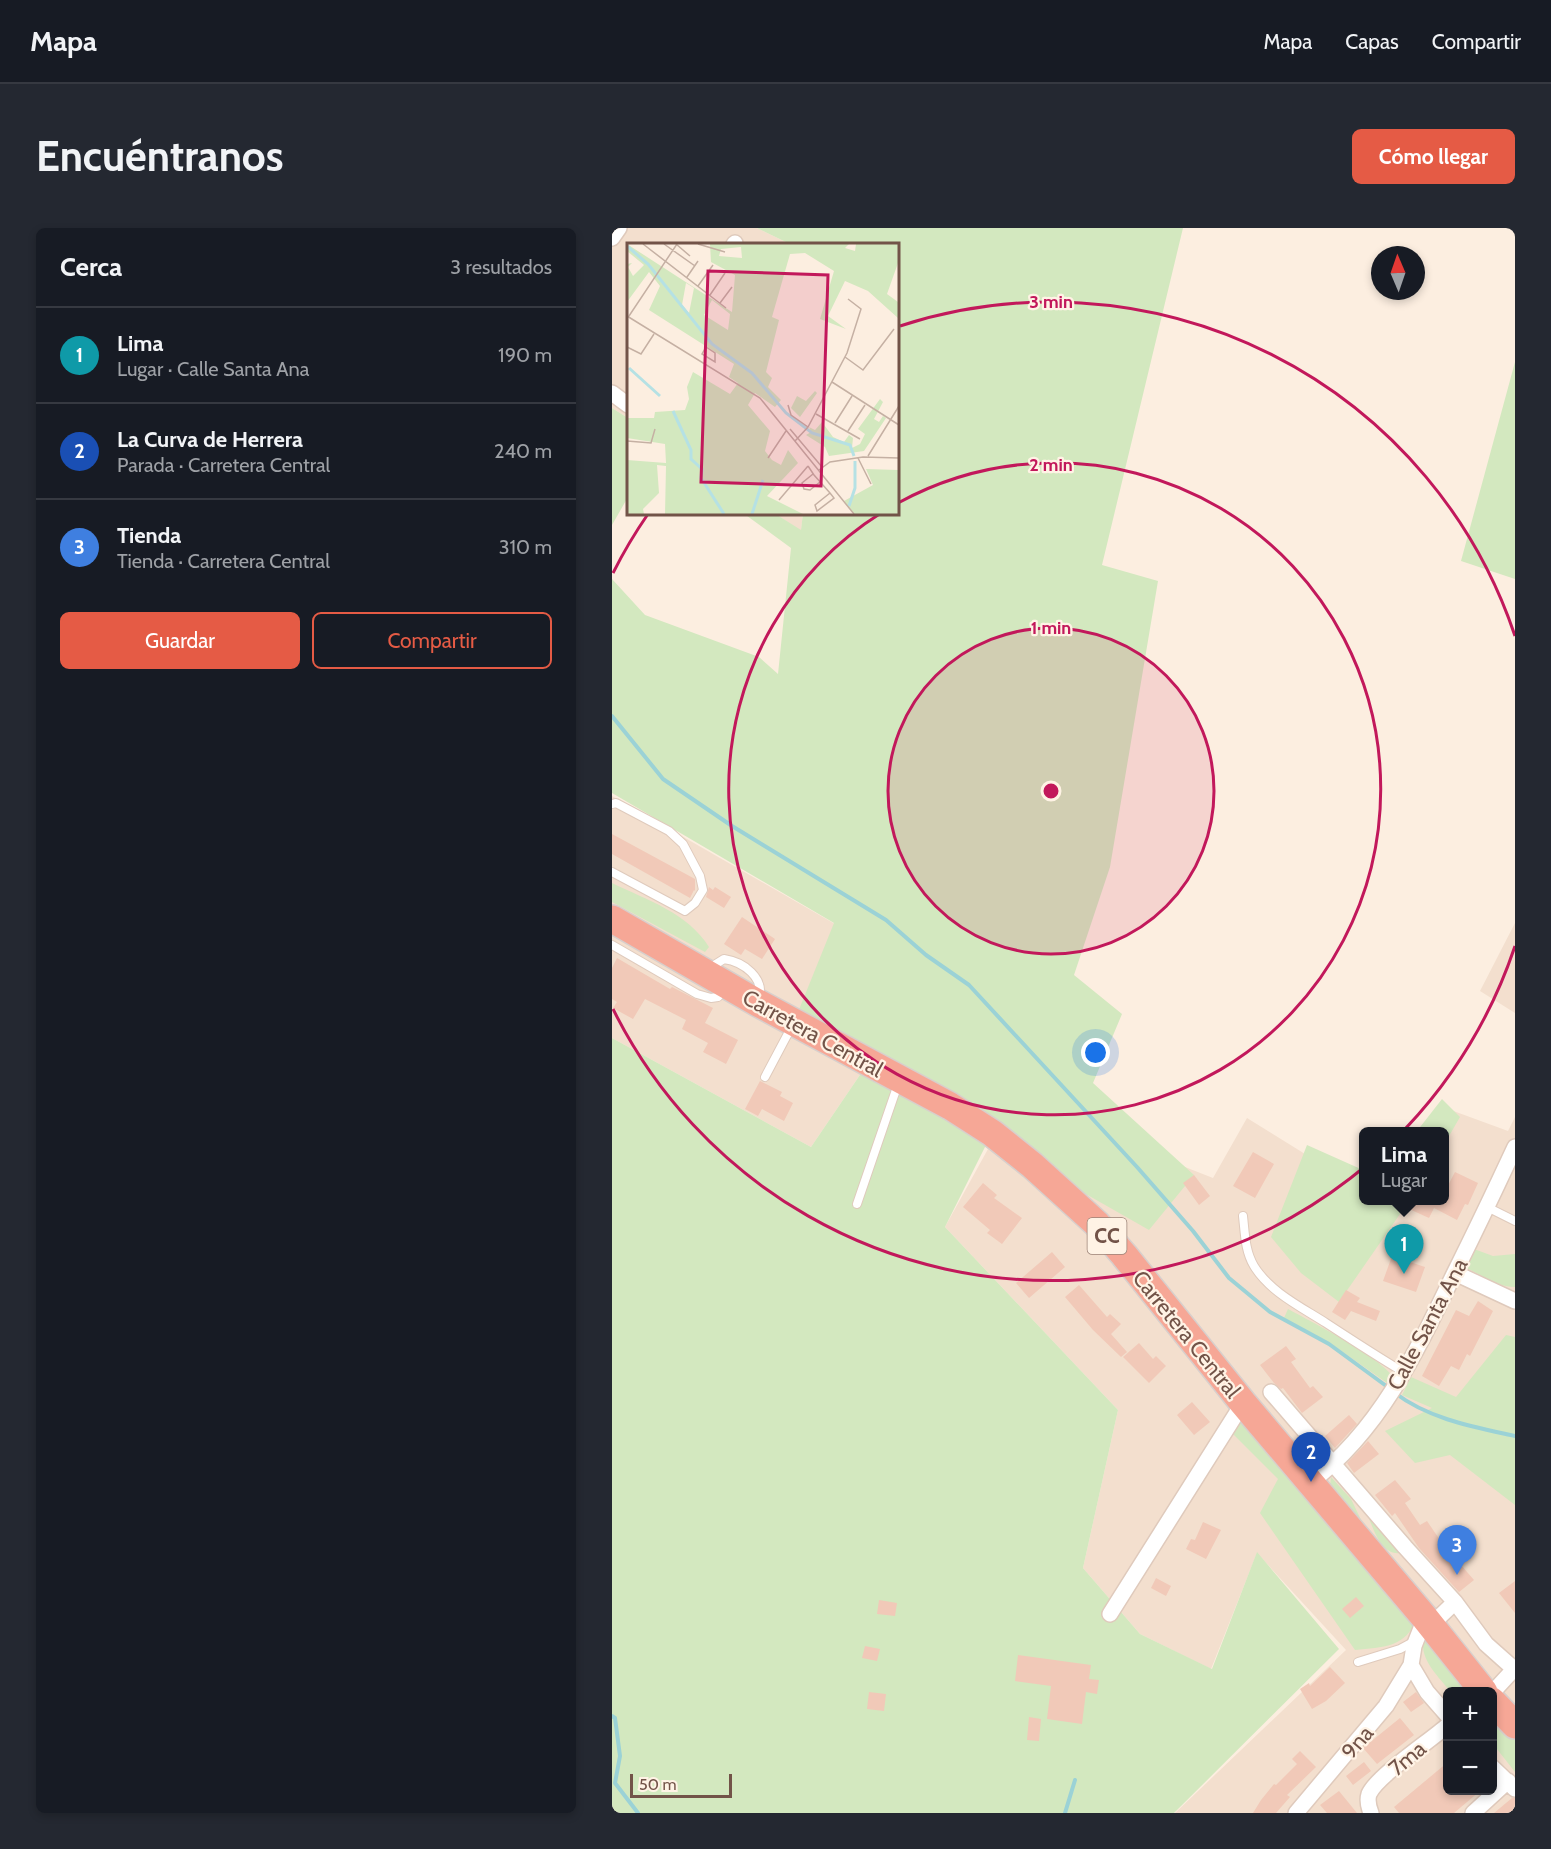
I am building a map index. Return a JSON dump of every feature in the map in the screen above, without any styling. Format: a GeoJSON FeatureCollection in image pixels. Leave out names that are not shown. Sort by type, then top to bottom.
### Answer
{"type":"FeatureCollection","features":[{"type":"Feature","properties":{"kind":"highway","name":"Carretera Central"},"geometry":{"type":"LineString","coordinates":[[612,919],[758,1003],[950,1106],[992,1133],[1032,1165],[1097,1224],[1190,1335],[1243,1403],[1311,1482],[1424,1628],[1479,1687]]}},
{"type":"Feature","properties":{"kind":"highway"},"geometry":{"type":"LineString","coordinates":[[1497,1706],[1515,1725]]}},
{"type":"Feature","properties":{"kind":"street"},"geometry":{"type":"LineString","coordinates":[[612,238],[619,228]]}},
{"type":"Feature","properties":{"kind":"street"},"geometry":{"type":"LineString","coordinates":[[612,393],[627,404]]}},
{"type":"Feature","properties":{"kind":"street","name":"Calle Santa Ana"},"geometry":{"type":"LineString","coordinates":[[1311,1482],[1333,1465],[1364,1432],[1402,1376],[1455,1273],[1515,1147]]}},
{"type":"Feature","properties":{"kind":"street"},"geometry":{"type":"LineString","coordinates":[[1455,1273],[1515,1301]]}},
{"type":"Feature","properties":{"kind":"street"},"geometry":{"type":"LineString","coordinates":[[1271,1392],[1455,1602],[1486,1644],[1515,1669],[1497,1688]]}},
{"type":"Feature","properties":{"kind":"street"},"geometry":{"type":"LineString","coordinates":[[1110,1614],[1243,1403]]}},
{"type":"Feature","properties":{"kind":"street"},"geometry":{"type":"LineString","coordinates":[[1443,1710],[1427,1692],[1411,1665],[1424,1628],[1455,1602]]}},
{"type":"Feature","properties":{"kind":"street","name":"9na"},"geometry":{"type":"LineString","coordinates":[[1296,1813],[1386,1706],[1411,1665]]}},
{"type":"Feature","properties":{"kind":"street","name":"7ma"},"geometry":{"type":"LineString","coordinates":[[1371,1813],[1368,1806],[1369,1795],[1392,1769],[1443,1729]]}},
{"type":"Feature","properties":{"kind":"street"},"geometry":{"type":"LineString","coordinates":[[1473,1813],[1511,1785],[1497,1772]]}},
{"type":"Feature","properties":{"kind":"lane"},"geometry":{"type":"LineString","coordinates":[[612,804],[616,803],[669,831],[683,844],[700,876],[703,890],[695,903],[685,911],[612,872]]}},
{"type":"Feature","properties":{"kind":"lane"},"geometry":{"type":"LineString","coordinates":[[612,945],[697,994],[711,998],[718,997],[718,980]]}},
{"type":"Feature","properties":{"kind":"lane"},"geometry":{"type":"LineString","coordinates":[[765,1077],[794,1022]]}},
{"type":"Feature","properties":{"kind":"lane"},"geometry":{"type":"LineString","coordinates":[[857,1204],[899,1080]]}},
{"type":"Feature","properties":{"kind":"lane"},"geometry":{"type":"LineString","coordinates":[[1487,1207],[1515,1221]]}},
{"type":"Feature","properties":{"kind":"lane"},"geometry":{"type":"LineString","coordinates":[[1243,1216],[1247,1251],[1255,1267],[1272,1286],[1286,1298],[1402,1376]]}},
{"type":"Feature","properties":{"kind":"lane"},"geometry":{"type":"LineString","coordinates":[[1358,1662],[1400,1648],[1424,1628]]}},
{"type":"Feature","properties":{"kind":"shaded area"},"geometry":{"type":"Polygon","coordinates":[[[612,228],[757,228],[788,243],[627,243],[627,417],[612,408],[612,228]]]}},
{"type":"Feature","properties":{"kind":"shaded area"},"geometry":{"type":"Polygon","coordinates":[[[776,514],[803,514],[801,531],[776,514]]]}},
{"type":"Feature","properties":{"kind":"shaded area"},"geometry":{"type":"Polygon","coordinates":[[[612,796],[889,955],[1185,1167],[1213,1178],[1247,1118],[1359,1188],[1359,1205],[1449,1205],[1449,1127],[1445,1127],[1448,1109],[1508,1131],[1515,1117],[1515,1813],[1175,1813],[1346,1650],[1257,1553],[1211,1669],[1140,1634],[1083,1568],[1118,1410],[945,1227],[988,1149],[866,1066],[811,1147],[612,1038],[612,796]]]}},
{"type":"Feature","properties":{"kind":"shaded area"},"geometry":{"type":"Polygon","coordinates":[[[1515,923],[1515,1013],[1480,991],[1515,923]]]}},
{"type":"Feature","properties":{"kind":"green space"},"geometry":{"type":"Polygon","coordinates":[[[757,228],[1183,228],[1102,565],[1158,581],[1110,867],[1074,975],[1122,1014],[1093,1083],[1194,1175],[1149,1230],[1077,1189],[992,1133],[945,1227],[1118,1410],[1083,1568],[1140,1634],[1212,1669],[1257,1552],[1339,1649],[1174,1813],[612,1813],[612,1038],[811,1147],[866,1066],[794,1022],[834,923],[612,793],[612,579],[645,615],[759,657],[778,674],[791,548],[744,514],[776,514],[801,530],[803,514],[898,514],[898,243],[788,243],[757,228]]]}},
{"type":"Feature","properties":{"kind":"green space"},"geometry":{"type":"Polygon","coordinates":[[[1515,362],[1515,579],[1461,561],[1515,362]]]}},
{"type":"Feature","properties":{"kind":"green space"},"geometry":{"type":"Polygon","coordinates":[[[612,408],[627,417],[627,499],[612,525],[612,408]]]}},
{"type":"Feature","properties":{"kind":"green space"},"geometry":{"type":"Polygon","coordinates":[[[612,883],[678,916],[700,935],[709,947],[705,952],[612,902],[612,883]]]}},
{"type":"Feature","properties":{"kind":"green space"},"geometry":{"type":"Polygon","coordinates":[[[1442,1099],[1460,1117],[1449,1136],[1449,1127],[1420,1127],[1442,1099]]]}},
{"type":"Feature","properties":{"kind":"green space"},"geometry":{"type":"Polygon","coordinates":[[[1307,1145],[1359,1168],[1359,1205],[1406,1205],[1339,1302],[1301,1273],[1271,1237],[1307,1145]]]}},
{"type":"Feature","properties":{"kind":"green space"},"geometry":{"type":"Polygon","coordinates":[[[1474,1249],[1493,1256],[1515,1254],[1515,1287],[1496,1283],[1466,1268],[1474,1249]]]}},
{"type":"Feature","properties":{"kind":"green space"},"geometry":{"type":"Polygon","coordinates":[[[1288,1309],[1345,1340],[1374,1360],[1393,1377],[1390,1385],[1330,1343],[1284,1318],[1288,1309]]]}},
{"type":"Feature","properties":{"kind":"green space"},"geometry":{"type":"Polygon","coordinates":[[[1506,1335],[1515,1337],[1515,1505],[1450,1455],[1415,1463],[1385,1431],[1432,1408],[1402,1395],[1411,1377],[1456,1397],[1506,1335]]]}},
{"type":"Feature","properties":{"kind":"green space"},"geometry":{"type":"Polygon","coordinates":[[[1240,1420],[1417,1618],[1407,1635],[1400,1641],[1355,1650],[1260,1513],[1278,1479],[1233,1434],[1240,1420]]]}},
{"type":"Feature","properties":{"kind":"green space"},"geometry":{"type":"Polygon","coordinates":[[[1331,1477],[1351,1499],[1366,1530],[1330,1486],[1331,1477]]]}},
{"type":"Feature","properties":{"kind":"green space"},"geometry":{"type":"Polygon","coordinates":[[[1368,1516],[1376,1520],[1401,1553],[1394,1553],[1384,1547],[1368,1516]]]}},
{"type":"Feature","properties":{"kind":"green space"},"geometry":{"type":"Polygon","coordinates":[[[1425,1633],[1474,1687],[1447,1687],[1429,1665],[1423,1650],[1425,1633]]]}},
{"type":"Feature","properties":{"kind":"green space"},"geometry":{"type":"Polygon","coordinates":[[[1497,1715],[1515,1736],[1515,1772],[1497,1749],[1497,1715]]]}},
{"type":"Feature","properties":{"kind":"building"},"geometry":{"type":"Polygon","coordinates":[[[612,834],[695,879],[695,891],[690,898],[612,854],[612,834]]]}},
{"type":"Feature","properties":{"kind":"building"},"geometry":{"type":"Polygon","coordinates":[[[709,887],[713,890],[715,887],[731,897],[724,908],[706,897],[709,887]]]}},
{"type":"Feature","properties":{"kind":"building"},"geometry":{"type":"Polygon","coordinates":[[[742,917],[775,939],[762,959],[745,949],[741,955],[724,944],[742,917]]]}},
{"type":"Feature","properties":{"kind":"building"},"geometry":{"type":"Polygon","coordinates":[[[617,958],[670,989],[672,987],[713,1008],[705,1023],[738,1040],[726,1064],[703,1052],[708,1043],[682,1029],[686,1020],[645,999],[633,1019],[613,1008],[617,1002],[612,999],[612,968],[617,958]]]}},
{"type":"Feature","properties":{"kind":"building"},"geometry":{"type":"Polygon","coordinates":[[[760,1081],[782,1092],[780,1096],[793,1103],[784,1121],[762,1109],[758,1116],[745,1109],[760,1081]]]}},
{"type":"Feature","properties":{"kind":"building"},"geometry":{"type":"Polygon","coordinates":[[[1253,1152],[1274,1164],[1255,1198],[1233,1186],[1253,1152]]]}},
{"type":"Feature","properties":{"kind":"building"},"geometry":{"type":"Polygon","coordinates":[[[1455,1172],[1478,1183],[1468,1205],[1465,1204],[1457,1220],[1434,1208],[1429,1218],[1407,1208],[1408,1205],[1449,1205],[1449,1183],[1455,1172]]]}},
{"type":"Feature","properties":{"kind":"building"},"geometry":{"type":"Polygon","coordinates":[[[1194,1175],[1210,1196],[1199,1205],[1183,1183],[1194,1175]]]}},
{"type":"Feature","properties":{"kind":"building"},"geometry":{"type":"Polygon","coordinates":[[[983,1183],[997,1195],[994,1198],[1022,1218],[1002,1244],[987,1233],[990,1230],[963,1207],[983,1183]]]}},
{"type":"Feature","properties":{"kind":"building"},"geometry":{"type":"Polygon","coordinates":[[[1052,1252],[1065,1267],[1029,1298],[1016,1283],[1052,1252]]]}},
{"type":"Feature","properties":{"kind":"building"},"geometry":{"type":"Polygon","coordinates":[[[1392,1256],[1425,1267],[1416,1292],[1383,1281],[1392,1256]]]}},
{"type":"Feature","properties":{"kind":"building"},"geometry":{"type":"Polygon","coordinates":[[[1079,1285],[1107,1317],[1110,1314],[1121,1324],[1111,1334],[1127,1352],[1121,1357],[1093,1330],[1065,1297],[1079,1285]]]}},
{"type":"Feature","properties":{"kind":"building"},"geometry":{"type":"Polygon","coordinates":[[[1346,1290],[1360,1298],[1357,1302],[1380,1311],[1376,1321],[1351,1311],[1345,1320],[1332,1312],[1346,1290]]]}},
{"type":"Feature","properties":{"kind":"building"},"geometry":{"type":"Polygon","coordinates":[[[1478,1301],[1493,1311],[1470,1356],[1467,1354],[1459,1370],[1451,1366],[1439,1386],[1422,1376],[1456,1310],[1469,1316],[1478,1301]]]}},
{"type":"Feature","properties":{"kind":"building"},"geometry":{"type":"Polygon","coordinates":[[[1139,1343],[1153,1359],[1156,1356],[1166,1366],[1149,1383],[1123,1357],[1139,1343]]]}},
{"type":"Feature","properties":{"kind":"building"},"geometry":{"type":"Polygon","coordinates":[[[1286,1346],[1296,1359],[1291,1362],[1310,1388],[1313,1386],[1323,1397],[1302,1413],[1283,1388],[1281,1389],[1274,1383],[1260,1365],[1286,1346]]]}},
{"type":"Feature","properties":{"kind":"building"},"geometry":{"type":"Polygon","coordinates":[[[1192,1402],[1210,1422],[1194,1435],[1177,1415],[1192,1402]]]}},
{"type":"Feature","properties":{"kind":"building"},"geometry":{"type":"Polygon","coordinates":[[[1349,1415],[1357,1424],[1335,1448],[1325,1436],[1349,1415]]]}},
{"type":"Feature","properties":{"kind":"building"},"geometry":{"type":"Polygon","coordinates":[[[1368,1441],[1379,1454],[1354,1473],[1347,1463],[1368,1441]]]}},
{"type":"Feature","properties":{"kind":"building"},"geometry":{"type":"Polygon","coordinates":[[[1395,1480],[1411,1499],[1405,1503],[1420,1525],[1427,1521],[1444,1546],[1449,1543],[1458,1554],[1454,1557],[1474,1580],[1459,1592],[1419,1548],[1395,1513],[1392,1516],[1375,1495],[1395,1480]]]}},
{"type":"Feature","properties":{"kind":"building"},"geometry":{"type":"Polygon","coordinates":[[[1203,1522],[1221,1530],[1206,1559],[1186,1549],[1191,1539],[1195,1540],[1203,1522]]]}},
{"type":"Feature","properties":{"kind":"building"},"geometry":{"type":"Polygon","coordinates":[[[1156,1578],[1171,1586],[1166,1596],[1151,1588],[1156,1578]]]}},
{"type":"Feature","properties":{"kind":"building"},"geometry":{"type":"Polygon","coordinates":[[[1515,1581],[1515,1613],[1499,1593],[1515,1581]]]}},
{"type":"Feature","properties":{"kind":"building"},"geometry":{"type":"Polygon","coordinates":[[[1356,1597],[1364,1606],[1350,1618],[1342,1609],[1356,1597]]]}},
{"type":"Feature","properties":{"kind":"building"},"geometry":{"type":"Polygon","coordinates":[[[879,1600],[897,1603],[895,1616],[877,1614],[879,1600]]]}},
{"type":"Feature","properties":{"kind":"building"},"geometry":{"type":"Polygon","coordinates":[[[865,1646],[880,1649],[877,1661],[862,1658],[865,1646]]]}},
{"type":"Feature","properties":{"kind":"building"},"geometry":{"type":"Polygon","coordinates":[[[1018,1655],[1091,1665],[1089,1679],[1099,1680],[1097,1694],[1086,1692],[1082,1724],[1047,1719],[1051,1686],[1015,1681],[1018,1655]]]}},
{"type":"Feature","properties":{"kind":"building"},"geometry":{"type":"Polygon","coordinates":[[[1330,1667],[1345,1683],[1326,1701],[1312,1709],[1300,1689],[1309,1683],[1310,1686],[1330,1667]]]}},
{"type":"Feature","properties":{"kind":"building"},"geometry":{"type":"Polygon","coordinates":[[[869,1692],[886,1694],[884,1711],[867,1709],[869,1692]]]}},
{"type":"Feature","properties":{"kind":"building"},"geometry":{"type":"Polygon","coordinates":[[[1416,1692],[1424,1703],[1411,1712],[1403,1702],[1416,1692]]]}},
{"type":"Feature","properties":{"kind":"building"},"geometry":{"type":"Polygon","coordinates":[[[1029,1717],[1041,1719],[1039,1741],[1027,1740],[1029,1717]]]}},
{"type":"Feature","properties":{"kind":"building"},"geometry":{"type":"Polygon","coordinates":[[[1400,1718],[1414,1735],[1377,1764],[1363,1748],[1400,1718]]]}},
{"type":"Feature","properties":{"kind":"building"},"geometry":{"type":"Polygon","coordinates":[[[1300,1751],[1316,1767],[1287,1795],[1290,1797],[1276,1813],[1253,1813],[1274,1784],[1276,1785],[1297,1764],[1292,1759],[1300,1751]]]}},
{"type":"Feature","properties":{"kind":"building"},"geometry":{"type":"Polygon","coordinates":[[[1364,1762],[1371,1771],[1353,1785],[1346,1776],[1364,1762]]]}},
{"type":"Feature","properties":{"kind":"building"},"geometry":{"type":"Polygon","coordinates":[[[1443,1766],[1443,1795],[1475,1795],[1454,1813],[1399,1813],[1394,1807],[1443,1766]]]}},
{"type":"Feature","properties":{"kind":"building"},"geometry":{"type":"Polygon","coordinates":[[[1339,1791],[1357,1813],[1327,1813],[1320,1805],[1339,1791]]]}},
{"type":"Feature","properties":{"kind":"building"},"geometry":{"type":"Polygon","coordinates":[[[1515,1798],[1515,1813],[1494,1813],[1515,1798]]]}},
{"type":"Feature","properties":{"kind":"waterway"},"geometry":{"type":"LineString","coordinates":[[612,716],[663,779],[732,826],[886,920],[926,955],[969,985],[1137,1167],[1193,1231],[1229,1278],[1270,1312],[1329,1344],[1389,1388]]}},
{"type":"Feature","properties":{"kind":"waterway"},"geometry":{"type":"LineString","coordinates":[[1395,1393],[1437,1416],[1515,1436]]}},
{"type":"Feature","properties":{"kind":"waterway"},"geometry":{"type":"LineString","coordinates":[[612,1716],[615,1718],[620,1756],[615,1783],[638,1813]]}},
{"type":"Feature","properties":{"kind":"waterway"},"geometry":{"type":"LineString","coordinates":[[1065,1813],[1075,1780]]}},
{"type":"Feature","properties":{"kind":"place","name":"Lima"},"geometry":{"type":"Point","coordinates":[1404,1274]}},
{"type":"Feature","properties":{"kind":"place","name":"La Curva de Herrera"},"geometry":{"type":"Point","coordinates":[1311,1482]}},
{"type":"Feature","properties":{"kind":"place","name":"Tienda"},"geometry":{"type":"Point","coordinates":[1457,1575]}}]}
